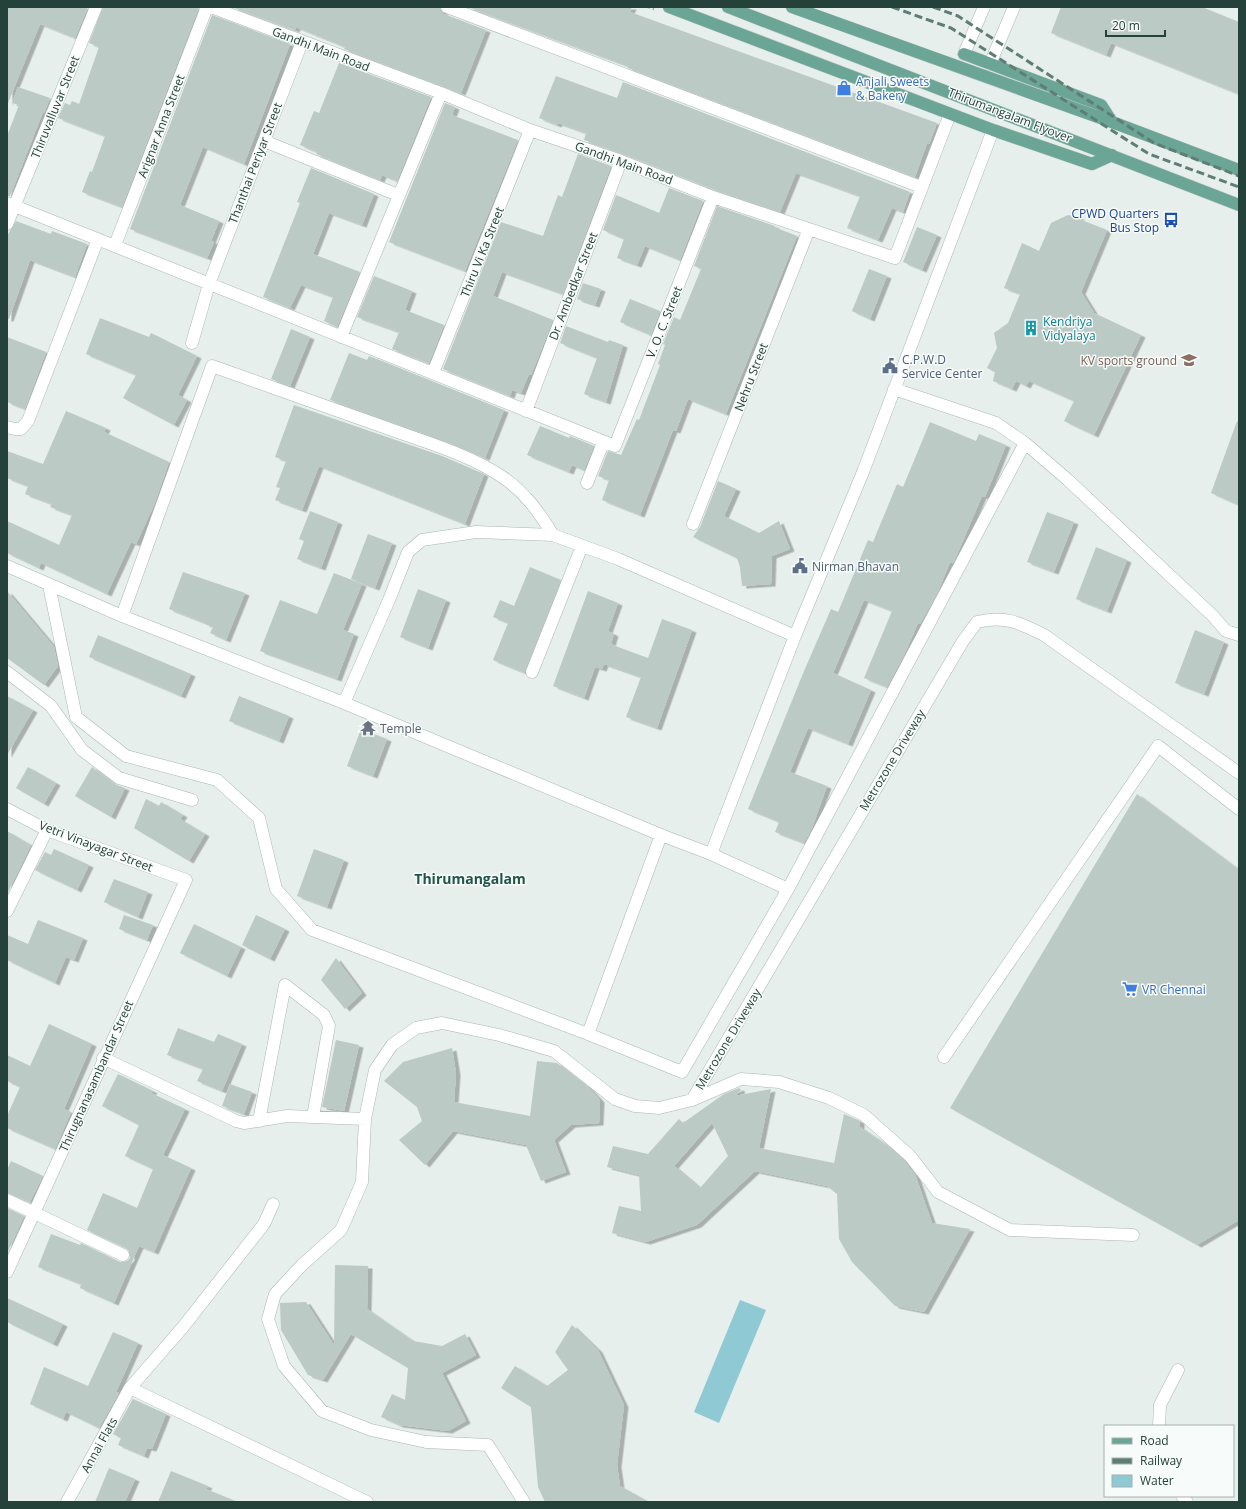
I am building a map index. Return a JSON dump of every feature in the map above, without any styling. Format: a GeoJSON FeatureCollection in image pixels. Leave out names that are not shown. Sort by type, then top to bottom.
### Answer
{"type":"FeatureCollection","features":[{"type":"Feature","properties":{"kind":"main road"},"geometry":{"type":"LineString","coordinates":[[669,7],[993,130],[1092,164],[1112,155]]}},
{"type":"Feature","properties":{"kind":"main road","name":"Thirumangalam Flyover"},"geometry":{"type":"LineString","coordinates":[[728,7],[1239,205]]}},
{"type":"Feature","properties":{"kind":"main road"},"geometry":{"type":"LineString","coordinates":[[792,7],[1112,122],[1239,170]]}},
{"type":"Feature","properties":{"kind":"main road"},"geometry":{"type":"LineString","coordinates":[[964,54],[1101,105],[1112,122]]}},
{"type":"Feature","properties":{"kind":"street","name":"Thiruvalluvar Street"},"geometry":{"type":"LineString","coordinates":[[7,224],[11,205],[96,7]]}},
{"type":"Feature","properties":{"kind":"street","name":"Arignar Anna Street"},"geometry":{"type":"LineString","coordinates":[[115,246],[207,7]]}},
{"type":"Feature","properties":{"kind":"street","name":"Gandhi Main Road"},"geometry":{"type":"LineString","coordinates":[[211,7],[441,93],[530,130],[621,161],[713,197],[895,258],[950,114]]}},
{"type":"Feature","properties":{"kind":"street"},"geometry":{"type":"LineString","coordinates":[[446,7],[921,187]]}},
{"type":"Feature","properties":{"kind":"street"},"geometry":{"type":"LineString","coordinates":[[964,54],[984,7]]}},
{"type":"Feature","properties":{"kind":"street"},"geometry":{"type":"LineString","coordinates":[[990,64],[1014,7]]}},
{"type":"Feature","properties":{"kind":"street","name":"Thanthai Periyar Street"},"geometry":{"type":"LineString","coordinates":[[192,343],[209,284],[302,42]]}},
{"type":"Feature","properties":{"kind":"street"},"geometry":{"type":"LineString","coordinates":[[342,337],[398,195],[441,93]]}},
{"type":"Feature","properties":{"kind":"street","name":"Thiru Vi Ka Street"},"geometry":{"type":"LineString","coordinates":[[434,373],[530,130]]}},
{"type":"Feature","properties":{"kind":"street"},"geometry":{"type":"LineString","coordinates":[[711,854],[795,636],[863,472],[993,130]]}},
{"type":"Feature","properties":{"kind":"street"},"geometry":{"type":"LineString","coordinates":[[264,141],[398,195]]}},
{"type":"Feature","properties":{"kind":"street","name":"Dr. Ambedkar Street"},"geometry":{"type":"LineString","coordinates":[[526,411],[621,161]]}},
{"type":"Feature","properties":{"kind":"street","name":"V. O. C. Street"},"geometry":{"type":"LineString","coordinates":[[603,443],[615,446],[713,197]]}},
{"type":"Feature","properties":{"kind":"street"},"geometry":{"type":"LineString","coordinates":[[11,205],[434,373],[603,443],[587,483]]}},
{"type":"Feature","properties":{"kind":"street","name":"Nehru Street"},"geometry":{"type":"LineString","coordinates":[[693,524],[809,229]]}},
{"type":"Feature","properties":{"kind":"street"},"geometry":{"type":"LineString","coordinates":[[7,427],[15,430],[21,429],[28,421],[98,239]]}},
{"type":"Feature","properties":{"kind":"street"},"geometry":{"type":"LineString","coordinates":[[122,616],[212,366],[403,434],[474,462],[502,477],[522,493],[535,506],[553,535]]}},
{"type":"Feature","properties":{"kind":"street"},"geometry":{"type":"LineString","coordinates":[[894,389],[996,424],[1025,443],[1074,485],[1226,631],[1239,635]]}},
{"type":"Feature","properties":{"kind":"street"},"geometry":{"type":"LineString","coordinates":[[50,585],[76,716],[126,756],[217,780],[259,818],[276,889],[312,930],[588,1034],[682,1072],[788,889],[1025,443]]}},
{"type":"Feature","properties":{"kind":"street"},"geometry":{"type":"LineString","coordinates":[[344,703],[389,600],[408,552],[422,540],[476,532],[553,535],[703,595],[795,636]]}},
{"type":"Feature","properties":{"kind":"street"},"geometry":{"type":"LineString","coordinates":[[532,672],[582,546]]}},
{"type":"Feature","properties":{"kind":"street"},"geometry":{"type":"LineString","coordinates":[[7,566],[122,616],[344,703],[661,836],[711,854],[788,889]]}},
{"type":"Feature","properties":{"kind":"street","name":"Metrozone Driveway"},"geometry":{"type":"LineString","coordinates":[[524,1502],[488,1445],[426,1442],[371,1430],[322,1411],[284,1366],[268,1319],[275,1294],[302,1265],[342,1230],[362,1182],[365,1118],[375,1070],[392,1045],[416,1028],[442,1023],[499,1035],[554,1051],[615,1099],[635,1106],[659,1108],[692,1100],[963,641],[977,622],[991,618],[1014,621],[1044,635],[1239,773]]}},
{"type":"Feature","properties":{"kind":"street"},"geometry":{"type":"LineString","coordinates":[[7,672],[51,706],[82,750],[119,778],[192,800]]}},
{"type":"Feature","properties":{"kind":"street"},"geometry":{"type":"LineString","coordinates":[[944,1056],[1158,746],[1239,809]]}},
{"type":"Feature","properties":{"kind":"street","name":"Vetri Vinayagar Street"},"geometry":{"type":"LineString","coordinates":[[7,809],[47,830],[186,880]]}},
{"type":"Feature","properties":{"kind":"street"},"geometry":{"type":"LineString","coordinates":[[7,911],[47,830]]}},
{"type":"Feature","properties":{"kind":"street"},"geometry":{"type":"LineString","coordinates":[[588,1034],[661,836]]}},
{"type":"Feature","properties":{"kind":"street","name":"Thirugnanasambandar Street"},"geometry":{"type":"LineString","coordinates":[[7,1272],[35,1214],[103,1058],[186,880]]}},
{"type":"Feature","properties":{"kind":"street"},"geometry":{"type":"LineString","coordinates":[[259,1121],[285,985],[324,1015],[329,1026],[313,1117]]}},
{"type":"Feature","properties":{"kind":"street"},"geometry":{"type":"LineString","coordinates":[[103,1058],[236,1121],[259,1121],[287,1116],[365,1118]]}},
{"type":"Feature","properties":{"kind":"street"},"geometry":{"type":"LineString","coordinates":[[692,1100],[741,1079],[779,1082],[829,1098],[864,1115],[910,1156],[938,1192],[1010,1230],[1133,1235]]}},
{"type":"Feature","properties":{"kind":"street"},"geometry":{"type":"LineString","coordinates":[[7,1200],[123,1255]]}},
{"type":"Feature","properties":{"kind":"street","name":"Annai Flats"},"geometry":{"type":"LineString","coordinates":[[67,1502],[130,1388],[183,1327],[264,1224],[273,1204]]}},
{"type":"Feature","properties":{"kind":"street"},"geometry":{"type":"LineString","coordinates":[[1159,1425],[1160,1405],[1178,1370]]}},
{"type":"Feature","properties":{"kind":"street"},"geometry":{"type":"LineString","coordinates":[[130,1388],[367,1502]]}},
{"type":"Feature","properties":{"kind":"water"},"geometry":{"type":"Polygon","coordinates":[[[740,1300],[766,1310],[719,1423],[694,1412],[740,1300]]]}},
{"type":"Feature","properties":{"kind":"building"},"geometry":{"type":"Polygon","coordinates":[[[7,7],[88,7],[75,38],[40,24],[8,103],[7,7]]]}},
{"type":"Feature","properties":{"kind":"building"},"geometry":{"type":"Polygon","coordinates":[[[103,7],[199,7],[122,207],[82,192],[90,171],[92,172],[105,136],[58,118],[65,103],[70,105],[72,101],[79,104],[99,47],[89,43],[103,7]]]}},
{"type":"Feature","properties":{"kind":"building"},"geometry":{"type":"Polygon","coordinates":[[[232,7],[440,7],[444,14],[486,30],[461,93],[344,49],[345,47],[296,27],[295,30],[232,7]]]}},
{"type":"Feature","properties":{"kind":"building"},"geometry":{"type":"Polygon","coordinates":[[[468,7],[632,7],[630,12],[937,123],[929,144],[927,143],[915,177],[628,68],[628,66],[468,7]]]}},
{"type":"Feature","properties":{"kind":"building"},"geometry":{"type":"Polygon","coordinates":[[[1061,7],[1202,7],[1239,22],[1239,94],[1111,43],[1106,55],[1051,33],[1061,7]]]}},
{"type":"Feature","properties":{"kind":"building"},"geometry":{"type":"Polygon","coordinates":[[[212,15],[290,44],[244,164],[203,147],[180,205],[219,221],[211,241],[214,242],[207,258],[130,229],[212,15]]]}},
{"type":"Feature","properties":{"kind":"building"},"geometry":{"type":"Polygon","coordinates":[[[339,63],[431,97],[397,181],[382,175],[380,180],[316,154],[317,152],[300,145],[314,111],[319,113],[339,63]]]}},
{"type":"Feature","properties":{"kind":"building"},"geometry":{"type":"Polygon","coordinates":[[[556,76],[617,98],[623,82],[910,192],[903,212],[892,208],[878,240],[847,228],[860,196],[796,173],[780,212],[716,190],[584,140],[586,133],[539,118],[556,76]]]}},
{"type":"Feature","properties":{"kind":"building"},"geometry":{"type":"Polygon","coordinates":[[[18,87],[50,98],[10,196],[7,196],[7,136],[19,105],[12,103],[18,87]]]}},
{"type":"Feature","properties":{"kind":"building"},"geometry":{"type":"Polygon","coordinates":[[[445,103],[455,107],[452,115],[518,140],[465,271],[389,242],[445,103]]]}},
{"type":"Feature","properties":{"kind":"building"},"geometry":{"type":"Polygon","coordinates":[[[578,154],[611,166],[563,294],[502,272],[493,296],[553,320],[531,375],[529,374],[521,393],[512,390],[510,396],[443,369],[501,222],[543,236],[558,195],[562,197],[578,154]]]}},
{"type":"Feature","properties":{"kind":"building"},"geometry":{"type":"Polygon","coordinates":[[[311,168],[374,194],[362,225],[329,213],[313,254],[360,272],[337,327],[324,321],[333,297],[301,285],[290,308],[263,297],[300,203],[297,202],[311,168]]]}},
{"type":"Feature","properties":{"kind":"building"},"geometry":{"type":"Polygon","coordinates":[[[669,188],[703,201],[680,260],[645,246],[637,265],[617,258],[624,239],[603,230],[616,195],[659,213],[669,188]]]}},
{"type":"Feature","properties":{"kind":"building"},"geometry":{"type":"Polygon","coordinates":[[[717,206],[775,226],[774,227],[797,236],[726,414],[688,399],[676,431],[673,430],[640,515],[602,500],[609,480],[598,476],[608,451],[621,455],[637,419],[639,420],[660,365],[658,364],[665,345],[663,344],[674,317],[680,320],[701,269],[694,266],[717,206]]]}},
{"type":"Feature","properties":{"kind":"building","name":"Kendriya Vidyalaya"},"geometry":{"type":"Polygon","coordinates":[[[1068,215],[1080,217],[1079,219],[1107,230],[1081,292],[1094,313],[1141,335],[1094,435],[1064,421],[1074,401],[1029,381],[1026,386],[1016,381],[1012,389],[993,381],[995,372],[987,368],[997,348],[994,333],[1008,323],[1020,294],[1004,288],[1022,243],[1039,251],[1051,223],[1068,215]]]}},
{"type":"Feature","properties":{"kind":"building"},"geometry":{"type":"Polygon","coordinates":[[[16,221],[51,234],[52,231],[87,244],[75,277],[30,260],[9,319],[7,319],[7,236],[16,221]]]}},
{"type":"Feature","properties":{"kind":"building"},"geometry":{"type":"Polygon","coordinates":[[[917,227],[937,235],[922,270],[903,262],[917,227]]]}},
{"type":"Feature","properties":{"kind":"building"},"geometry":{"type":"Polygon","coordinates":[[[869,269],[887,276],[870,319],[852,311],[869,269]]]}},
{"type":"Feature","properties":{"kind":"building"},"geometry":{"type":"Polygon","coordinates":[[[374,276],[412,291],[405,310],[444,325],[429,363],[392,349],[399,332],[357,317],[374,276]]]}},
{"type":"Feature","properties":{"kind":"building"},"geometry":{"type":"Polygon","coordinates":[[[583,283],[601,289],[595,305],[577,299],[583,283]]]}},
{"type":"Feature","properties":{"kind":"building"},"geometry":{"type":"Polygon","coordinates":[[[630,299],[660,311],[651,335],[620,322],[630,299]]]}},
{"type":"Feature","properties":{"kind":"building"},"geometry":{"type":"Polygon","coordinates":[[[100,318],[149,337],[151,333],[197,356],[178,395],[187,400],[174,425],[123,398],[136,375],[86,354],[100,318]]]}},
{"type":"Feature","properties":{"kind":"building"},"geometry":{"type":"Polygon","coordinates":[[[566,326],[608,342],[609,340],[623,345],[606,402],[584,394],[597,358],[560,343],[566,326]]]}},
{"type":"Feature","properties":{"kind":"building"},"geometry":{"type":"Polygon","coordinates":[[[291,329],[310,337],[290,386],[271,379],[291,329]]]}},
{"type":"Feature","properties":{"kind":"building"},"geometry":{"type":"Polygon","coordinates":[[[7,337],[46,352],[25,409],[7,402],[7,337]]]}},
{"type":"Feature","properties":{"kind":"building"},"geometry":{"type":"Polygon","coordinates":[[[349,353],[367,360],[369,356],[504,410],[485,458],[447,442],[330,400],[349,353]]]}},
{"type":"Feature","properties":{"kind":"building"},"geometry":{"type":"Polygon","coordinates":[[[294,405],[442,456],[484,474],[465,524],[319,466],[302,510],[275,500],[280,488],[276,487],[286,461],[275,457],[294,405]]]}},
{"type":"Feature","properties":{"kind":"building"},"geometry":{"type":"Polygon","coordinates":[[[66,411],[106,428],[104,432],[169,462],[154,505],[136,544],[131,542],[107,594],[41,563],[39,568],[7,553],[7,521],[59,545],[72,515],[50,507],[52,504],[25,494],[28,486],[7,478],[7,451],[43,464],[66,411]]]}},
{"type":"Feature","properties":{"kind":"building"},"geometry":{"type":"Polygon","coordinates":[[[1237,421],[1239,422],[1239,505],[1211,493],[1237,421]]]}},
{"type":"Feature","properties":{"kind":"building"},"geometry":{"type":"Polygon","coordinates":[[[930,422],[976,441],[979,434],[1006,445],[985,497],[982,496],[956,557],[953,563],[950,562],[937,594],[920,624],[918,623],[906,651],[887,687],[864,678],[892,611],[864,600],[833,673],[871,690],[848,744],[808,728],[790,772],[827,786],[812,828],[804,843],[775,832],[779,822],[748,809],[831,609],[838,612],[868,540],[873,542],[897,484],[903,487],[930,422]]]}},
{"type":"Feature","properties":{"kind":"building"},"geometry":{"type":"Polygon","coordinates":[[[540,426],[594,446],[584,470],[572,465],[569,472],[527,455],[540,426]]]}},
{"type":"Feature","properties":{"kind":"building"},"geometry":{"type":"Polygon","coordinates":[[[718,481],[736,489],[724,516],[759,533],[779,521],[790,549],[772,556],[771,584],[742,586],[740,567],[737,558],[693,537],[700,527],[718,481]]]}},
{"type":"Feature","properties":{"kind":"building"},"geometry":{"type":"Polygon","coordinates":[[[310,511],[338,522],[321,568],[297,559],[304,541],[299,539],[310,511]]]}},
{"type":"Feature","properties":{"kind":"building"},"geometry":{"type":"Polygon","coordinates":[[[1047,512],[1074,522],[1054,572],[1027,562],[1047,512]]]}},
{"type":"Feature","properties":{"kind":"building"},"geometry":{"type":"Polygon","coordinates":[[[368,534],[392,543],[375,588],[351,579],[368,534]]]}},
{"type":"Feature","properties":{"kind":"building"},"geometry":{"type":"Polygon","coordinates":[[[1096,547],[1127,560],[1107,611],[1076,599],[1096,547]]]}},
{"type":"Feature","properties":{"kind":"building"},"geometry":{"type":"Polygon","coordinates":[[[530,567],[561,580],[525,673],[493,660],[508,623],[493,617],[500,600],[514,606],[530,567]]]}},
{"type":"Feature","properties":{"kind":"building"},"geometry":{"type":"Polygon","coordinates":[[[183,572],[245,593],[226,640],[210,633],[213,627],[169,609],[183,572]]]}},
{"type":"Feature","properties":{"kind":"building"},"geometry":{"type":"Polygon","coordinates":[[[334,573],[362,584],[343,630],[354,634],[337,679],[260,651],[280,600],[317,614],[334,573]]]}},
{"type":"Feature","properties":{"kind":"building"},"geometry":{"type":"Polygon","coordinates":[[[418,589],[446,600],[428,648],[400,637],[418,589]]]}},
{"type":"Feature","properties":{"kind":"building"},"geometry":{"type":"Polygon","coordinates":[[[7,591],[54,647],[58,666],[44,685],[7,658],[7,591]]]}},
{"type":"Feature","properties":{"kind":"building"},"geometry":{"type":"Polygon","coordinates":[[[588,591],[618,603],[608,631],[614,634],[611,644],[618,647],[648,658],[662,619],[692,630],[657,728],[626,717],[641,677],[604,664],[602,669],[595,667],[584,698],[553,686],[588,591]]]}},
{"type":"Feature","properties":{"kind":"building"},"geometry":{"type":"Polygon","coordinates":[[[1195,630],[1224,642],[1204,694],[1175,683],[1195,630]]]}},
{"type":"Feature","properties":{"kind":"building"},"geometry":{"type":"Polygon","coordinates":[[[98,635],[191,674],[181,696],[89,657],[98,635]]]}},
{"type":"Feature","properties":{"kind":"building"},"geometry":{"type":"Polygon","coordinates":[[[7,696],[33,710],[7,755],[7,696]]]}},
{"type":"Feature","properties":{"kind":"building"},"geometry":{"type":"Polygon","coordinates":[[[239,696],[289,716],[279,741],[229,721],[239,696]]]}},
{"type":"Feature","properties":{"kind":"building"},"geometry":{"type":"Polygon","coordinates":[[[361,729],[387,739],[373,776],[347,766],[361,729]]]}},
{"type":"Feature","properties":{"kind":"building"},"geometry":{"type":"Polygon","coordinates":[[[28,767],[56,783],[44,804],[16,788],[28,767]]]}},
{"type":"Feature","properties":{"kind":"building"},"geometry":{"type":"Polygon","coordinates":[[[92,767],[114,784],[125,788],[111,817],[75,796],[92,767]]]}},
{"type":"Feature","properties":{"kind":"building","name":"VR Chennai"},"geometry":{"type":"Polygon","coordinates":[[[1137,794],[1239,870],[1239,1220],[1197,1245],[950,1108],[1137,794]]]}},
{"type":"Feature","properties":{"kind":"building"},"geometry":{"type":"Polygon","coordinates":[[[146,799],[159,806],[161,802],[183,815],[180,819],[205,834],[189,861],[134,828],[146,799]]]}},
{"type":"Feature","properties":{"kind":"building"},"geometry":{"type":"Polygon","coordinates":[[[7,831],[31,845],[7,894],[7,831]]]}},
{"type":"Feature","properties":{"kind":"building"},"geometry":{"type":"Polygon","coordinates":[[[54,849],[89,865],[77,890],[35,870],[45,852],[51,855],[54,849]]]}},
{"type":"Feature","properties":{"kind":"building"},"geometry":{"type":"Polygon","coordinates":[[[314,849],[344,860],[327,907],[297,896],[314,849]]]}},
{"type":"Feature","properties":{"kind":"building"},"geometry":{"type":"Polygon","coordinates":[[[114,879],[148,892],[138,917],[104,902],[114,879]]]}},
{"type":"Feature","properties":{"kind":"building"},"geometry":{"type":"Polygon","coordinates":[[[124,915],[153,925],[147,940],[119,929],[124,915]]]}},
{"type":"Feature","properties":{"kind":"building"},"geometry":{"type":"Polygon","coordinates":[[[256,915],[285,929],[270,959],[242,945],[256,915]]]}},
{"type":"Feature","properties":{"kind":"building"},"geometry":{"type":"Polygon","coordinates":[[[38,920],[83,938],[74,960],[66,957],[55,983],[7,960],[7,935],[28,944],[38,920]]]}},
{"type":"Feature","properties":{"kind":"building"},"geometry":{"type":"Polygon","coordinates":[[[194,924],[241,947],[227,976],[180,953],[194,924]]]}},
{"type":"Feature","properties":{"kind":"building"},"geometry":{"type":"Polygon","coordinates":[[[336,958],[362,993],[345,1009],[321,980],[336,958]]]}},
{"type":"Feature","properties":{"kind":"building"},"geometry":{"type":"Polygon","coordinates":[[[49,1024],[92,1044],[64,1109],[71,1112],[55,1149],[7,1128],[7,1116],[20,1087],[7,1081],[7,1055],[30,1066],[49,1024]]]}},
{"type":"Feature","properties":{"kind":"building"},"geometry":{"type":"Polygon","coordinates":[[[178,1028],[214,1042],[218,1034],[242,1044],[222,1091],[197,1081],[203,1069],[167,1055],[178,1028]]]}},
{"type":"Feature","properties":{"kind":"building"},"geometry":{"type":"Polygon","coordinates":[[[336,1040],[359,1045],[344,1111],[322,1107],[336,1040]]]}},
{"type":"Feature","properties":{"kind":"building"},"geometry":{"type":"Polygon","coordinates":[[[452,1048],[456,1073],[454,1102],[530,1116],[537,1061],[557,1063],[588,1087],[600,1100],[599,1123],[571,1125],[554,1140],[566,1172],[541,1181],[526,1145],[453,1131],[425,1165],[399,1140],[422,1121],[417,1107],[384,1081],[403,1062],[452,1048]]]}},
{"type":"Feature","properties":{"kind":"building"},"geometry":{"type":"Polygon","coordinates":[[[118,1074],[153,1091],[151,1093],[185,1109],[163,1155],[191,1168],[154,1252],[139,1246],[114,1303],[80,1288],[81,1284],[38,1267],[51,1234],[80,1245],[81,1243],[120,1262],[127,1261],[130,1258],[129,1251],[126,1248],[87,1230],[103,1193],[137,1208],[153,1169],[125,1156],[139,1125],[102,1106],[118,1074]]]}},
{"type":"Feature","properties":{"kind":"building"},"geometry":{"type":"Polygon","coordinates":[[[230,1084],[252,1092],[244,1114],[222,1106],[230,1084]]]}},
{"type":"Feature","properties":{"kind":"building"},"geometry":{"type":"Polygon","coordinates":[[[739,1088],[741,1090],[735,1096],[771,1089],[759,1148],[834,1163],[844,1114],[860,1121],[860,1127],[885,1144],[904,1161],[915,1174],[932,1223],[970,1229],[924,1312],[895,1306],[852,1262],[839,1239],[837,1194],[827,1186],[755,1171],[697,1225],[646,1242],[612,1233],[619,1206],[641,1211],[639,1175],[607,1167],[613,1146],[648,1154],[679,1119],[683,1123],[724,1094],[739,1088]],[[712,1123],[674,1166],[700,1188],[728,1156],[712,1123]]]}},
{"type":"Feature","properties":{"kind":"building"},"geometry":{"type":"Polygon","coordinates":[[[11,1161],[43,1176],[30,1202],[7,1193],[7,1170],[11,1161]]]}},
{"type":"Feature","properties":{"kind":"building"},"geometry":{"type":"Polygon","coordinates":[[[7,1208],[24,1216],[7,1254],[7,1208]]]}},
{"type":"Feature","properties":{"kind":"building"},"geometry":{"type":"Polygon","coordinates":[[[335,1265],[368,1266],[367,1309],[413,1341],[442,1346],[465,1334],[476,1355],[442,1373],[466,1421],[448,1431],[399,1425],[381,1417],[392,1394],[405,1400],[408,1368],[351,1334],[323,1380],[308,1375],[281,1330],[280,1303],[306,1302],[334,1345],[335,1265]]]}},
{"type":"Feature","properties":{"kind":"building"},"geometry":{"type":"Polygon","coordinates":[[[7,1298],[63,1324],[53,1344],[7,1322],[7,1298]]]}},
{"type":"Feature","properties":{"kind":"building"},"geometry":{"type":"Polygon","coordinates":[[[572,1325],[598,1350],[624,1405],[617,1465],[620,1486],[649,1502],[545,1502],[538,1487],[531,1407],[501,1388],[515,1366],[547,1386],[568,1370],[555,1352],[572,1325]]]}},
{"type":"Feature","properties":{"kind":"building"},"geometry":{"type":"Polygon","coordinates":[[[113,1332],[138,1343],[116,1392],[119,1393],[99,1428],[66,1412],[63,1419],[30,1404],[44,1367],[88,1386],[113,1332]]]}},
{"type":"Feature","properties":{"kind":"building"},"geometry":{"type":"Polygon","coordinates":[[[133,1399],[166,1414],[152,1449],[147,1448],[144,1456],[118,1445],[121,1438],[113,1434],[133,1399]]]}},
{"type":"Feature","properties":{"kind":"building"},"geometry":{"type":"Polygon","coordinates":[[[109,1468],[135,1479],[125,1502],[95,1502],[109,1468]]]}},
{"type":"Feature","properties":{"kind":"building"},"geometry":{"type":"Polygon","coordinates":[[[171,1471],[208,1486],[206,1489],[238,1502],[158,1502],[171,1471]]]}},
{"type":"Feature","properties":{"kind":"railway"},"geometry":{"type":"LineString","coordinates":[[892,7],[951,28],[1149,154],[1239,187]]}},
{"type":"Feature","properties":{"kind":"railway"},"geometry":{"type":"LineString","coordinates":[[933,7],[958,16],[1154,143],[1239,176]]}},
{"type":"Feature","properties":{"kind":"place","name":"Anjali Sweets & Bakery"},"geometry":{"type":"Point","coordinates":[844,88]}},
{"type":"Feature","properties":{"kind":"place","name":"CPWD Quarters Bus Stop"},"geometry":{"type":"Point","coordinates":[1171,220]}},
{"type":"Feature","properties":{"kind":"place","name":"Kendriya Vidyalaya"},"geometry":{"type":"Point","coordinates":[1031,328]}},
{"type":"Feature","properties":{"kind":"place","name":"KV sports ground"},"geometry":{"type":"Point","coordinates":[1189,360]}},
{"type":"Feature","properties":{"kind":"place","name":"C.P.W.D Service Center"},"geometry":{"type":"Point","coordinates":[890,366]}},
{"type":"Feature","properties":{"kind":"place","name":"Nirman Bhavan"},"geometry":{"type":"Point","coordinates":[800,566]}},
{"type":"Feature","properties":{"kind":"place","name":"Temple"},"geometry":{"type":"Point","coordinates":[368,728]}},
{"type":"Feature","properties":{"kind":"place","name":"VR Chennai"},"geometry":{"type":"Point","coordinates":[1130,989]}},
{"type":"Feature","properties":{"kind":"district","name":"Thirumangalam"},"geometry":{"type":"Point","coordinates":[470,878]}}]}
